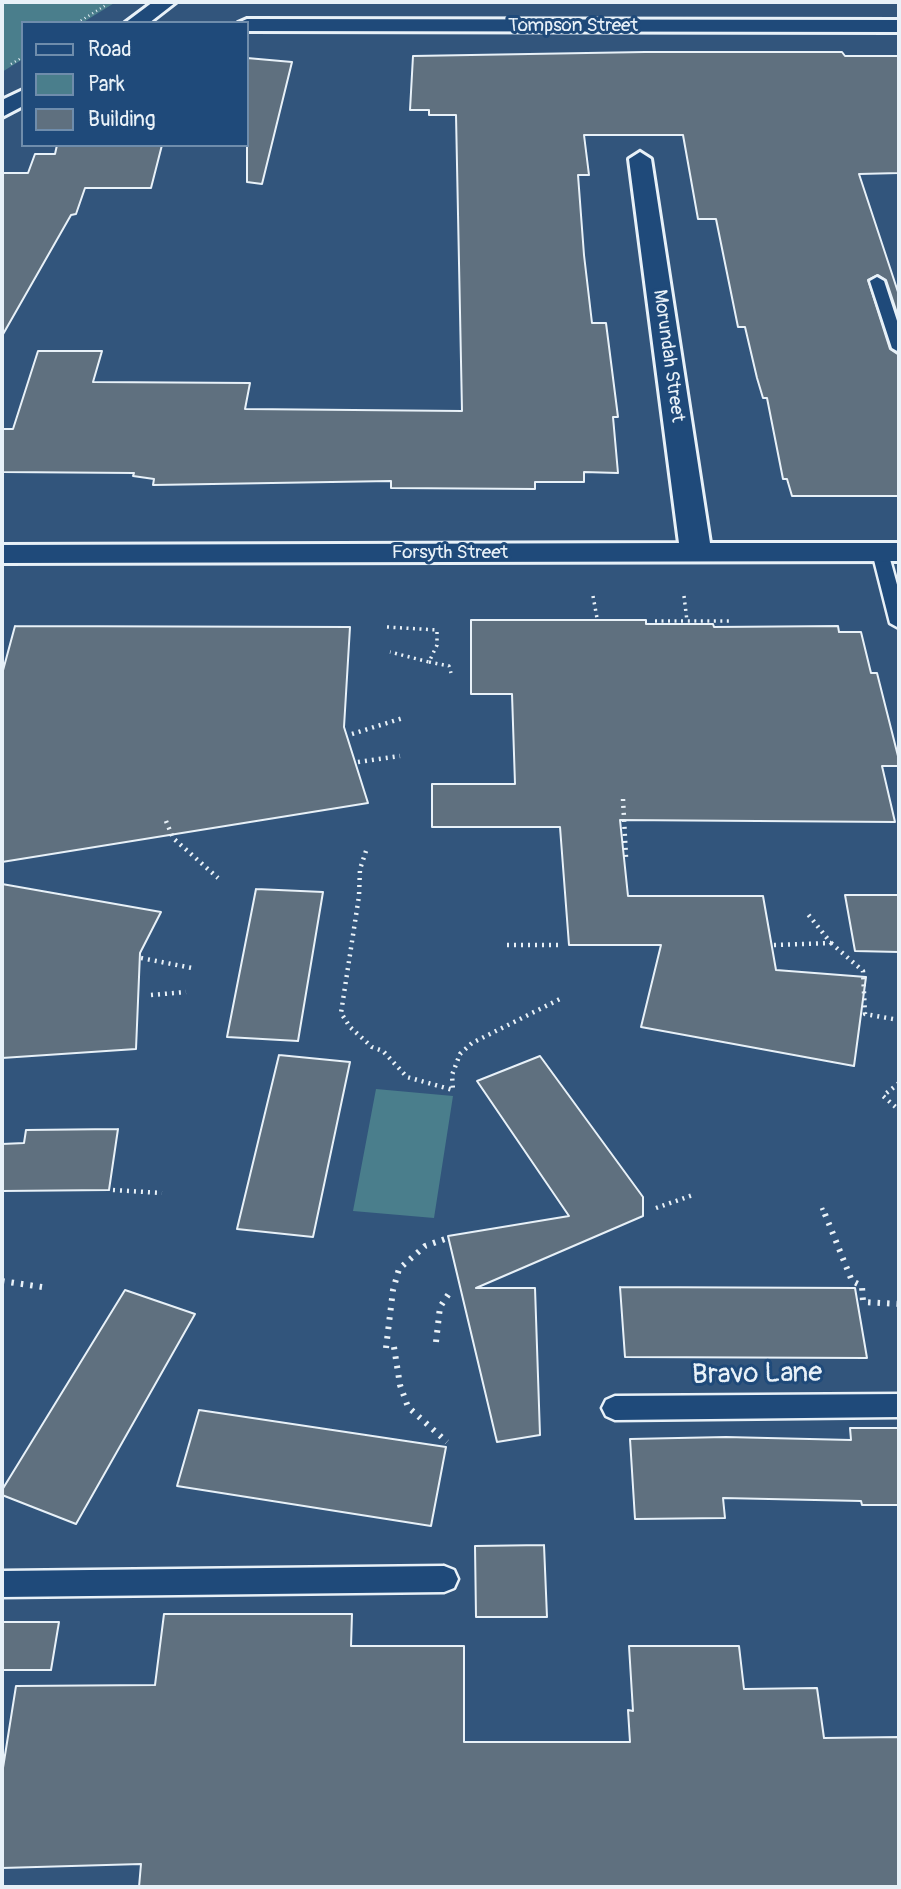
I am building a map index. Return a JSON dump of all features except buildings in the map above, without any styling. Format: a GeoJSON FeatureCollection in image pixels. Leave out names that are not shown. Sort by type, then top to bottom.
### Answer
{"type":"FeatureCollection","features":[{"type":"Feature","properties":{"kind":"street"},"geometry":{"type":"LineString","coordinates":[[138,21],[166,2]]}},
{"type":"Feature","properties":{"kind":"street","name":"Tompson Street"},"geometry":{"type":"LineString","coordinates":[[248,25],[899,26]]}},
{"type":"Feature","properties":{"kind":"street"},"geometry":{"type":"LineString","coordinates":[[2,110],[21,97]]}},
{"type":"Feature","properties":{"kind":"street","name":"Morundah Street"},"geometry":{"type":"LineString","coordinates":[[640,159],[696,552]]}},
{"type":"Feature","properties":{"kind":"street","name":"Forsyth Street"},"geometry":{"type":"LineString","coordinates":[[2,554],[890,552]]}},
{"type":"Feature","properties":{"kind":"lane"},"geometry":{"type":"LineString","coordinates":[[877,281],[899,348]]}},
{"type":"Feature","properties":{"kind":"lane"},"geometry":{"type":"LineString","coordinates":[[890,552],[899,623]]}},
{"type":"Feature","properties":{"kind":"lane","name":"Bravo Lane"},"geometry":{"type":"LineString","coordinates":[[615,1408],[899,1405]]}},
{"type":"Feature","properties":{"kind":"lane"},"geometry":{"type":"LineString","coordinates":[[2,1584],[444,1579]]}},
{"type":"Feature","properties":{"kind":"path"},"geometry":{"type":"LineString","coordinates":[[80,21],[111,2]]}},
{"type":"Feature","properties":{"kind":"path"},"geometry":{"type":"LineString","coordinates":[[593,596],[597,618]]}},
{"type":"Feature","properties":{"kind":"path"},"geometry":{"type":"LineString","coordinates":[[684,596],[687,621]]}},
{"type":"Feature","properties":{"kind":"path"},"geometry":{"type":"LineString","coordinates":[[655,621],[729,621]]}},
{"type":"Feature","properties":{"kind":"path"},"geometry":{"type":"LineString","coordinates":[[387,627],[437,630],[437,645],[429,662]]}},
{"type":"Feature","properties":{"kind":"path"},"geometry":{"type":"LineString","coordinates":[[390,652],[449,666],[451,673]]}},
{"type":"Feature","properties":{"kind":"path"},"geometry":{"type":"LineString","coordinates":[[352,734],[404,718]]}},
{"type":"Feature","properties":{"kind":"path"},"geometry":{"type":"LineString","coordinates":[[358,762],[400,755]]}},
{"type":"Feature","properties":{"kind":"path"},"geometry":{"type":"LineString","coordinates":[[623,799],[626,857]]}},
{"type":"Feature","properties":{"kind":"path"},"geometry":{"type":"LineString","coordinates":[[166,821],[173,838],[218,878]]}},
{"type":"Feature","properties":{"kind":"path"},"geometry":{"type":"LineString","coordinates":[[366,851],[359,869],[359,896],[341,1013],[350,1027],[372,1047],[383,1051],[407,1077],[453,1090],[452,1075],[460,1054],[472,1044],[560,999]]}},
{"type":"Feature","properties":{"kind":"path"},"geometry":{"type":"LineString","coordinates":[[807,913],[831,943],[863,971],[865,1014],[899,1020]]}},
{"type":"Feature","properties":{"kind":"path"},"geometry":{"type":"LineString","coordinates":[[774,944],[831,943]]}},
{"type":"Feature","properties":{"kind":"path"},"geometry":{"type":"LineString","coordinates":[[507,945],[559,945]]}},
{"type":"Feature","properties":{"kind":"path"},"geometry":{"type":"LineString","coordinates":[[141,958],[192,968]]}},
{"type":"Feature","properties":{"kind":"path"},"geometry":{"type":"LineString","coordinates":[[151,995],[186,992]]}},
{"type":"Feature","properties":{"kind":"path"},"geometry":{"type":"LineString","coordinates":[[899,1083],[883,1096],[899,1110]]}},
{"type":"Feature","properties":{"kind":"path"},"geometry":{"type":"LineString","coordinates":[[113,1191],[162,1193]]}},
{"type":"Feature","properties":{"kind":"path"},"geometry":{"type":"LineString","coordinates":[[656,1209],[693,1195]]}},
{"type":"Feature","properties":{"kind":"path"},"geometry":{"type":"LineString","coordinates":[[822,1208],[852,1280],[862,1286],[863,1302],[899,1304]]}},
{"type":"Feature","properties":{"kind":"path"},"geometry":{"type":"LineString","coordinates":[[386,1348],[393,1290],[399,1269],[425,1246],[445,1239]]}},
{"type":"Feature","properties":{"kind":"path"},"geometry":{"type":"LineString","coordinates":[[2,1281],[42,1287]]}},
{"type":"Feature","properties":{"kind":"path"},"geometry":{"type":"LineString","coordinates":[[436,1342],[440,1307],[452,1289]]}},
{"type":"Feature","properties":{"kind":"path"},"geometry":{"type":"LineString","coordinates":[[394,1347],[400,1385],[408,1407],[447,1442]]}},
{"type":"Feature","properties":{"kind":"green space"},"geometry":{"type":"Polygon","coordinates":[[[2,2],[116,2],[85,21],[21,21],[21,60],[2,72],[2,2]]]}},
{"type":"Feature","properties":{"kind":"green space"},"geometry":{"type":"Polygon","coordinates":[[[376,1089],[453,1096],[434,1218],[353,1211],[376,1089]]]}}]}
